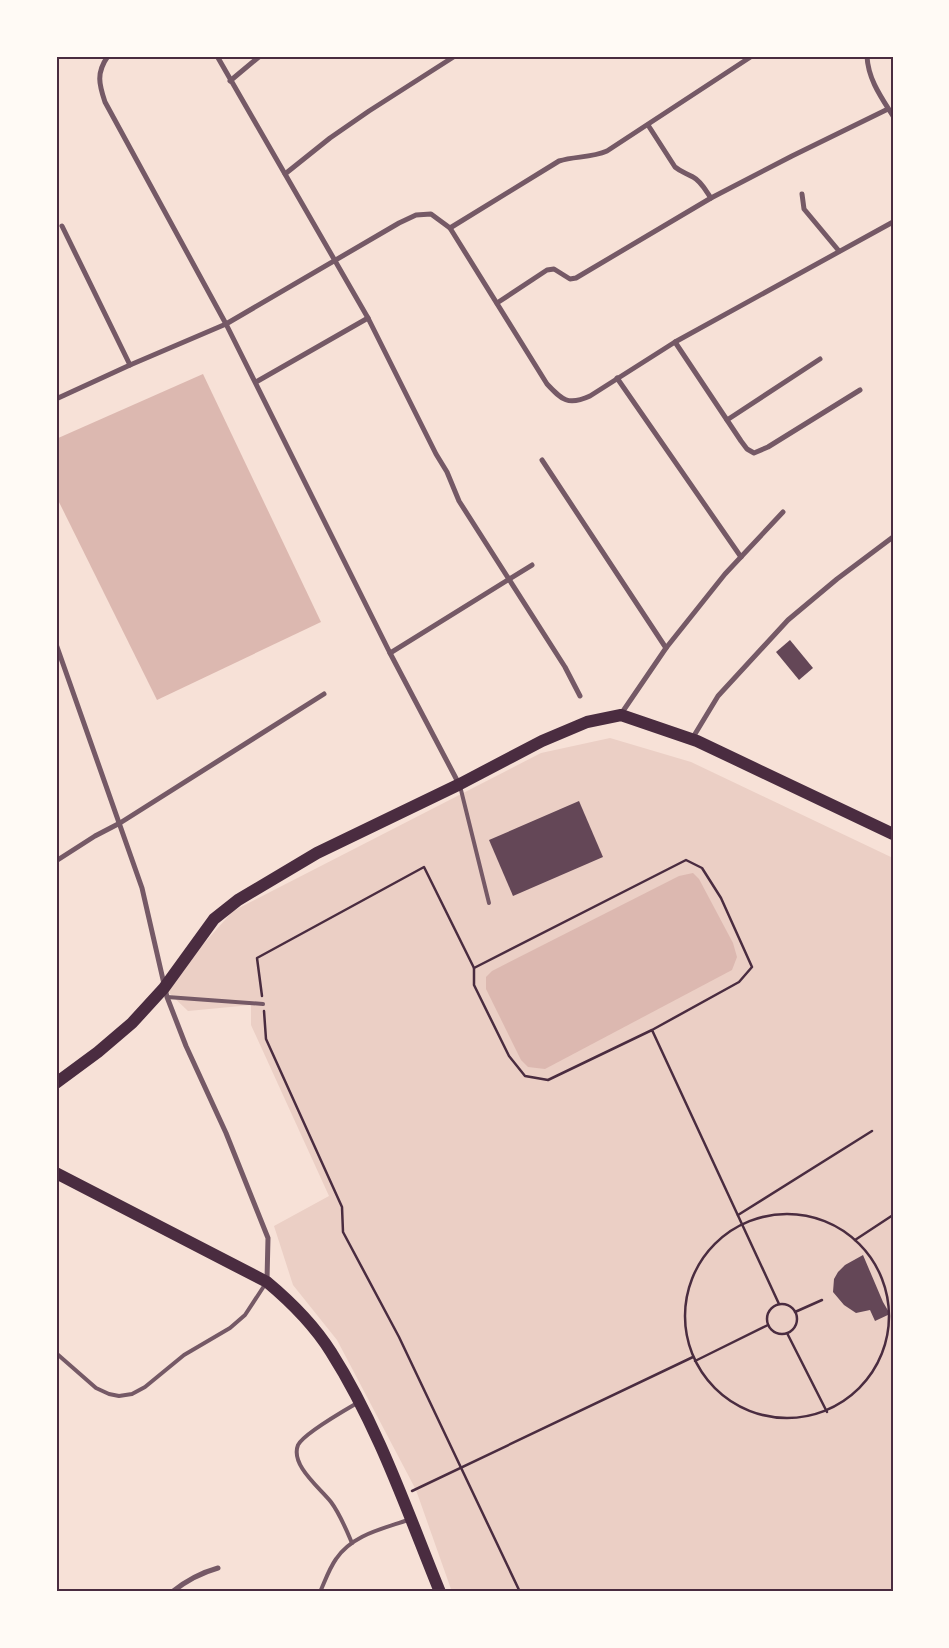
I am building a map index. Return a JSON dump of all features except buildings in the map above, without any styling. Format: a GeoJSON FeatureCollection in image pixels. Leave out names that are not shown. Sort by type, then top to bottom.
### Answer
{"type":"FeatureCollection","features":[{"type":"Feature","properties":{"kind":"main road"},"geometry":{"type":"LineString","coordinates":[[56,1083],[98,1052],[165,993],[214,920],[238,900],[317,853],[460,784],[542,740],[587,722],[621,715],[692,739],[893,834]]}},
{"type":"Feature","properties":{"kind":"main road"},"geometry":{"type":"LineString","coordinates":[[56,1173],[267,1282],[290,1302],[312,1326],[331,1351],[359,1401],[401,1495],[440,1592]]}},
{"type":"Feature","properties":{"kind":"street"},"geometry":{"type":"LineString","coordinates":[[108,56],[99,73],[100,87],[106,102],[226,324],[390,653],[460,784]]}},
{"type":"Feature","properties":{"kind":"street"},"geometry":{"type":"LineString","coordinates":[[217,56],[368,318],[436,454],[447,472],[459,501],[565,667],[580,696]]}},
{"type":"Feature","properties":{"kind":"street"},"geometry":{"type":"LineString","coordinates":[[230,81],[260,56]]}},
{"type":"Feature","properties":{"kind":"street"},"geometry":{"type":"LineString","coordinates":[[285,174],[338,133],[455,56]]}},
{"type":"Feature","properties":{"kind":"street"},"geometry":{"type":"LineString","coordinates":[[450,228],[559,161],[570,158],[594,157],[607,151],[752,56]]}},
{"type":"Feature","properties":{"kind":"street"},"geometry":{"type":"LineString","coordinates":[[866,56],[867,65],[874,84],[893,116]]}},
{"type":"Feature","properties":{"kind":"street"},"geometry":{"type":"LineString","coordinates":[[496,303],[547,270],[554,269],[570,279],[576,278],[711,198],[888,109]]}},
{"type":"Feature","properties":{"kind":"street"},"geometry":{"type":"LineString","coordinates":[[648,124],[675,167],[700,183],[711,198]]}},
{"type":"Feature","properties":{"kind":"street"},"geometry":{"type":"LineString","coordinates":[[802,194],[804,208],[839,251]]}},
{"type":"Feature","properties":{"kind":"street"},"geometry":{"type":"LineString","coordinates":[[56,399],[226,324],[399,223],[416,215],[431,214],[450,228],[547,384],[568,401],[578,401],[590,396],[675,342],[893,222]]}},
{"type":"Feature","properties":{"kind":"street"},"geometry":{"type":"LineString","coordinates":[[62,226],[130,365]]}},
{"type":"Feature","properties":{"kind":"street"},"geometry":{"type":"LineString","coordinates":[[256,382],[368,318]]}},
{"type":"Feature","properties":{"kind":"street"},"geometry":{"type":"LineString","coordinates":[[675,342],[741,442],[747,449],[754,452],[768,447],[860,390]]}},
{"type":"Feature","properties":{"kind":"street"},"geometry":{"type":"LineString","coordinates":[[727,420],[820,359]]}},
{"type":"Feature","properties":{"kind":"street"},"geometry":{"type":"LineString","coordinates":[[617,378],[741,557]]}},
{"type":"Feature","properties":{"kind":"street"},"geometry":{"type":"LineString","coordinates":[[542,460],[666,648]]}},
{"type":"Feature","properties":{"kind":"street"},"geometry":{"type":"LineString","coordinates":[[621,715],[666,648],[725,574],[783,512]]}},
{"type":"Feature","properties":{"kind":"street"},"geometry":{"type":"LineString","coordinates":[[692,739],[718,696],[788,620],[893,538]]}},
{"type":"Feature","properties":{"kind":"street"},"geometry":{"type":"LineString","coordinates":[[390,653],[532,565]]}},
{"type":"Feature","properties":{"kind":"street"},"geometry":{"type":"LineString","coordinates":[[56,644],[142,888],[165,993],[186,1046],[226,1133],[268,1238],[267,1282]]}},
{"type":"Feature","properties":{"kind":"street"},"geometry":{"type":"LineString","coordinates":[[56,861],[95,836],[120,823],[324,694]]}},
{"type":"Feature","properties":{"kind":"street"},"geometry":{"type":"LineString","coordinates":[[172,1592],[200,1573],[218,1568]]}},
{"type":"Feature","properties":{"kind":"lane"},"geometry":{"type":"LineString","coordinates":[[460,784],[489,903]]}},
{"type":"Feature","properties":{"kind":"lane"},"geometry":{"type":"LineString","coordinates":[[165,993],[263,1004]]}},
{"type":"Feature","properties":{"kind":"lane"},"geometry":{"type":"LineString","coordinates":[[56,1353],[96,1388],[108,1394],[119,1396],[132,1394],[145,1387],[184,1355],[230,1328],[245,1315],[267,1282]]}},
{"type":"Feature","properties":{"kind":"lane"},"geometry":{"type":"LineString","coordinates":[[352,1543],[340,1517],[330,1502],[300,1465],[297,1453],[298,1444],[306,1436],[359,1401]]}},
{"type":"Feature","properties":{"kind":"lane"},"geometry":{"type":"LineString","coordinates":[[320,1592],[336,1558],[352,1543],[361,1537],[410,1519]]}},
{"type":"Feature","properties":{"kind":"path"},"geometry":{"type":"LineString","coordinates":[[474,968],[686,860],[702,868],[721,898],[752,967],[739,982],[652,1030],[548,1080],[525,1076],[509,1056],[474,985],[474,968],[424,867],[257,958],[266,1039],[342,1207],[343,1232],[399,1337],[520,1592]]}},
{"type":"Feature","properties":{"kind":"path"},"geometry":{"type":"LineString","coordinates":[[652,1030],[779,1304]]}},
{"type":"Feature","properties":{"kind":"path"},"geometry":{"type":"LineString","coordinates":[[738,1216],[872,1131]]}},
{"type":"Feature","properties":{"kind":"path"},"geometry":{"type":"LineString","coordinates":[[781,1214],[821,1219],[839,1228],[855,1240],[872,1260],[884,1283],[891,1308],[889,1330],[884,1351],[875,1371],[862,1388],[826,1412],[796,1419],[766,1417],[736,1406],[712,1386],[694,1359],[686,1332],[685,1306],[691,1280],[703,1258],[720,1238],[742,1224],[761,1217],[781,1214]]}},
{"type":"Feature","properties":{"kind":"path"},"geometry":{"type":"LineString","coordinates":[[855,1240],[893,1215]]}},
{"type":"Feature","properties":{"kind":"path"},"geometry":{"type":"LineString","coordinates":[[795,1312],[822,1300]]}},
{"type":"Feature","properties":{"kind":"path"},"geometry":{"type":"LineString","coordinates":[[779,1304],[788,1305],[795,1312],[794,1327],[786,1333],[774,1332],[768,1325],[766,1316],[768,1312],[779,1304]]}},
{"type":"Feature","properties":{"kind":"path"},"geometry":{"type":"LineString","coordinates":[[401,1495],[768,1325]]}},
{"type":"Feature","properties":{"kind":"path"},"geometry":{"type":"LineString","coordinates":[[786,1333],[826,1412]]}},
{"type":"Feature","properties":{"kind":"shaded area"},"geometry":{"type":"Polygon","coordinates":[[[203,374],[321,622],[157,700],[56,496],[56,439],[203,374]]]}},
{"type":"Feature","properties":{"kind":"shaded area"},"geometry":{"type":"Polygon","coordinates":[[[610,738],[691,762],[893,858],[893,1592],[452,1592],[416,1490],[337,1340],[293,1285],[274,1226],[329,1196],[251,1025],[251,1005],[188,1011],[164,988],[233,911],[541,753],[610,738]]]}},
{"type":"Feature","properties":{"kind":"shaded area"},"geometry":{"type":"Polygon","coordinates":[[[693,873],[699,879],[733,943],[737,957],[732,970],[545,1069],[528,1067],[521,1060],[486,989],[486,977],[492,971],[679,876],[693,873]]]}}]}
